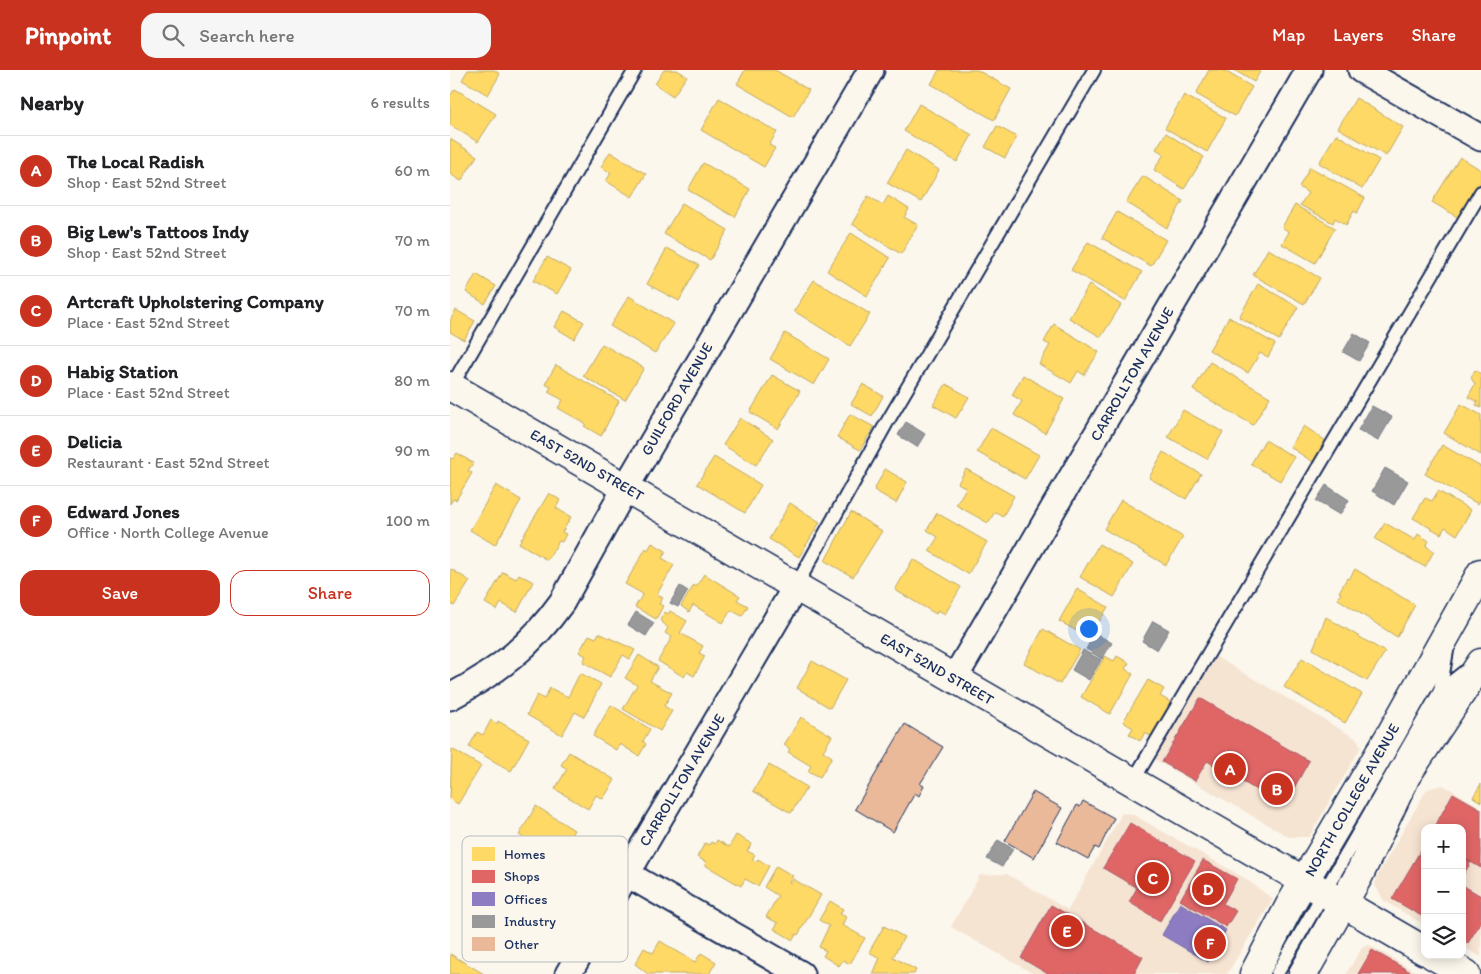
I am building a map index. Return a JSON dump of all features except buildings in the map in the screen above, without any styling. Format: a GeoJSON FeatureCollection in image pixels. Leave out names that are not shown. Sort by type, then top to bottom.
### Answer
{"type":"FeatureCollection","features":[{"type":"Feature","properties":{"kind":"street","name":"GUILFORD AVENUE"},"geometry":{"type":"LineString","coordinates":[[450,696],[486,677],[505,664],[541,630],[567,593],[626,487],[871,70]]}},
{"type":"Feature","properties":{"kind":"street","name":"CARROLLTON AVENUE"},"geometry":{"type":"LineString","coordinates":[[954,678],[1309,70]]}},
{"type":"Feature","properties":{"kind":"street"},"geometry":{"type":"LineString","coordinates":[[1360,70],[1481,138]]}},
{"type":"Feature","properties":{"kind":"street","name":"EAST 52ND STREET"},"geometry":{"type":"LineString","coordinates":[[451,386],[1421,949]]}},
{"type":"Feature","properties":{"kind":"street","name":"NORTH COLLEGE AVENUE"},"geometry":{"type":"LineString","coordinates":[[1304,974],[1324,893],[1451,626],[1481,573]]}},
{"type":"Feature","properties":{"kind":"street","name":"CARROLLTON AVENUE"},"geometry":{"type":"LineString","coordinates":[[628,872],[796,586]]}},
{"type":"Feature","properties":{"kind":"street","name":"NORTH COLLEGE AVENUE"},"geometry":{"type":"LineString","coordinates":[[1254,974],[1324,893],[1481,664]]}},
{"type":"Feature","properties":{"kind":"street"},"geometry":{"type":"LineString","coordinates":[[628,875],[801,974]]}},
{"type":"Feature","properties":{"kind":"street"},"geometry":{"type":"LineString","coordinates":[[1440,959],[1466,974]]}},
{"type":"Feature","properties":{"kind":"street","name":"CARROLLTON AVENUE"},"geometry":{"type":"LineString","coordinates":[[568,974],[575,962]]}},
{"type":"Feature","properties":{"kind":"lane"},"geometry":{"type":"LineString","coordinates":[[451,386],[635,70]]}},
{"type":"Feature","properties":{"kind":"lane"},"geometry":{"type":"LineString","coordinates":[[796,586],[886,424],[1094,70]]}},
{"type":"Feature","properties":{"kind":"lane"},"geometry":{"type":"LineString","coordinates":[[1132,781],[1481,192]]}},
{"type":"Feature","properties":{"kind":"lane","name":"NORTH COLLEGE AVENUE"},"geometry":{"type":"LineString","coordinates":[[1440,692],[1451,626]]}},
{"type":"Feature","properties":{"kind":"lane","name":"NORTH COLLEGE AVENUE"},"geometry":{"type":"LineString","coordinates":[[1277,974],[1440,692],[1481,657]]}},
{"type":"Feature","properties":{"kind":"shaded area"},"geometry":{"type":"Polygon","coordinates":[[[1213,655],[1357,739],[1361,747],[1309,837],[1289,837],[1152,758],[1213,655]]]}},
{"type":"Feature","properties":{"kind":"shaded area"},"geometry":{"type":"Polygon","coordinates":[[[1443,785],[1481,807],[1481,957],[1466,948],[1466,824],[1421,824],[1421,923],[1384,901],[1375,885],[1377,876],[1427,789],[1443,785]]]}},
{"type":"Feature","properties":{"kind":"shaded area"},"geometry":{"type":"Polygon","coordinates":[[[1122,813],[1132,814],[1243,877],[1273,899],[1227,974],[1034,974],[951,927],[980,875],[1007,874],[1068,910],[1122,813]]]}},
{"type":"Feature","properties":{"kind":"shaded area"},"geometry":{"type":"Polygon","coordinates":[[[1369,945],[1420,974],[1346,974],[1363,946],[1369,945]]]}},
{"type":"Feature","properties":{"kind":"place","name":"The Local Radish"},"geometry":{"type":"Point","coordinates":[1230,769]}},
{"type":"Feature","properties":{"kind":"place","name":"Big Lew's Tattoos Indy"},"geometry":{"type":"Point","coordinates":[1277,789]}},
{"type":"Feature","properties":{"kind":"place","name":"Artcraft Upholstering Company"},"geometry":{"type":"Point","coordinates":[1153,878]}},
{"type":"Feature","properties":{"kind":"place","name":"Habig Station"},"geometry":{"type":"Point","coordinates":[1208,889]}},
{"type":"Feature","properties":{"kind":"place","name":"Delicia"},"geometry":{"type":"Point","coordinates":[1067,931]}},
{"type":"Feature","properties":{"kind":"place","name":"Edward Jones"},"geometry":{"type":"Point","coordinates":[1210,943]}}]}
